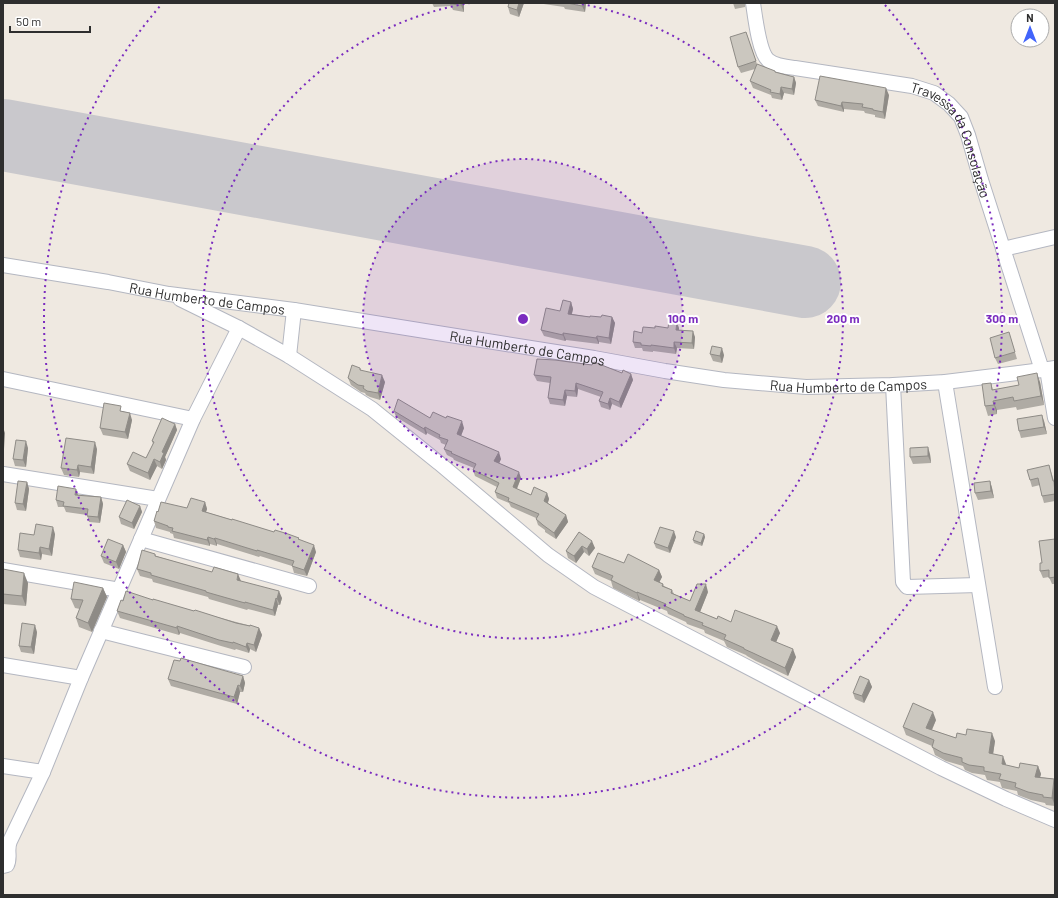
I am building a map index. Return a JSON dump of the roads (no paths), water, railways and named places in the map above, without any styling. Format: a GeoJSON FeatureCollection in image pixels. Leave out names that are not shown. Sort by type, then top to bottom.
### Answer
{"type":"FeatureCollection","features":[{"type":"Feature","properties":{"kind":"street","name":"Travessa da Consolação"},"geometry":{"type":"LineString","coordinates":[[753,3],[762,48],[768,60],[779,65],[795,68],[912,86],[934,93],[949,104],[961,117],[968,135],[1002,249],[1048,369],[1055,418]]}},
{"type":"Feature","properties":{"kind":"street"},"geometry":{"type":"LineString","coordinates":[[1002,249],[1055,237]]}},
{"type":"Feature","properties":{"kind":"street","name":"Rua Humberto de Campos"},"geometry":{"type":"LineString","coordinates":[[3,265],[108,282],[169,294],[294,310],[724,380],[806,387],[893,385],[945,382],[1048,369]]}},
{"type":"Feature","properties":{"kind":"street"},"geometry":{"type":"LineString","coordinates":[[169,294],[239,328],[289,356],[372,409],[439,462],[548,555],[594,587],[941,768],[1006,800],[1055,820]]}},
{"type":"Feature","properties":{"kind":"street"},"geometry":{"type":"LineString","coordinates":[[289,356],[294,310]]}},
{"type":"Feature","properties":{"kind":"street"},"geometry":{"type":"LineString","coordinates":[[3,866],[8,865],[8,846],[10,841],[43,772],[81,678],[193,418],[239,328]]}},
{"type":"Feature","properties":{"kind":"street"},"geometry":{"type":"LineString","coordinates":[[3,380],[193,418]]}},
{"type":"Feature","properties":{"kind":"street"},"geometry":{"type":"LineString","coordinates":[[945,382],[995,687]]}},
{"type":"Feature","properties":{"kind":"street"},"geometry":{"type":"LineString","coordinates":[[893,385],[903,582],[907,587],[978,585]]}},
{"type":"Feature","properties":{"kind":"street"},"geometry":{"type":"LineString","coordinates":[[3,474],[158,499]]}},
{"type":"Feature","properties":{"kind":"street"},"geometry":{"type":"LineString","coordinates":[[141,539],[309,586]]}},
{"type":"Feature","properties":{"kind":"street"},"geometry":{"type":"LineString","coordinates":[[3,570],[120,590]]}},
{"type":"Feature","properties":{"kind":"street"},"geometry":{"type":"LineString","coordinates":[[102,631],[244,667]]}},
{"type":"Feature","properties":{"kind":"street"},"geometry":{"type":"LineString","coordinates":[[3,665],[81,678]]}},
{"type":"Feature","properties":{"kind":"street"},"geometry":{"type":"LineString","coordinates":[[3,766],[43,772]]}}]}
